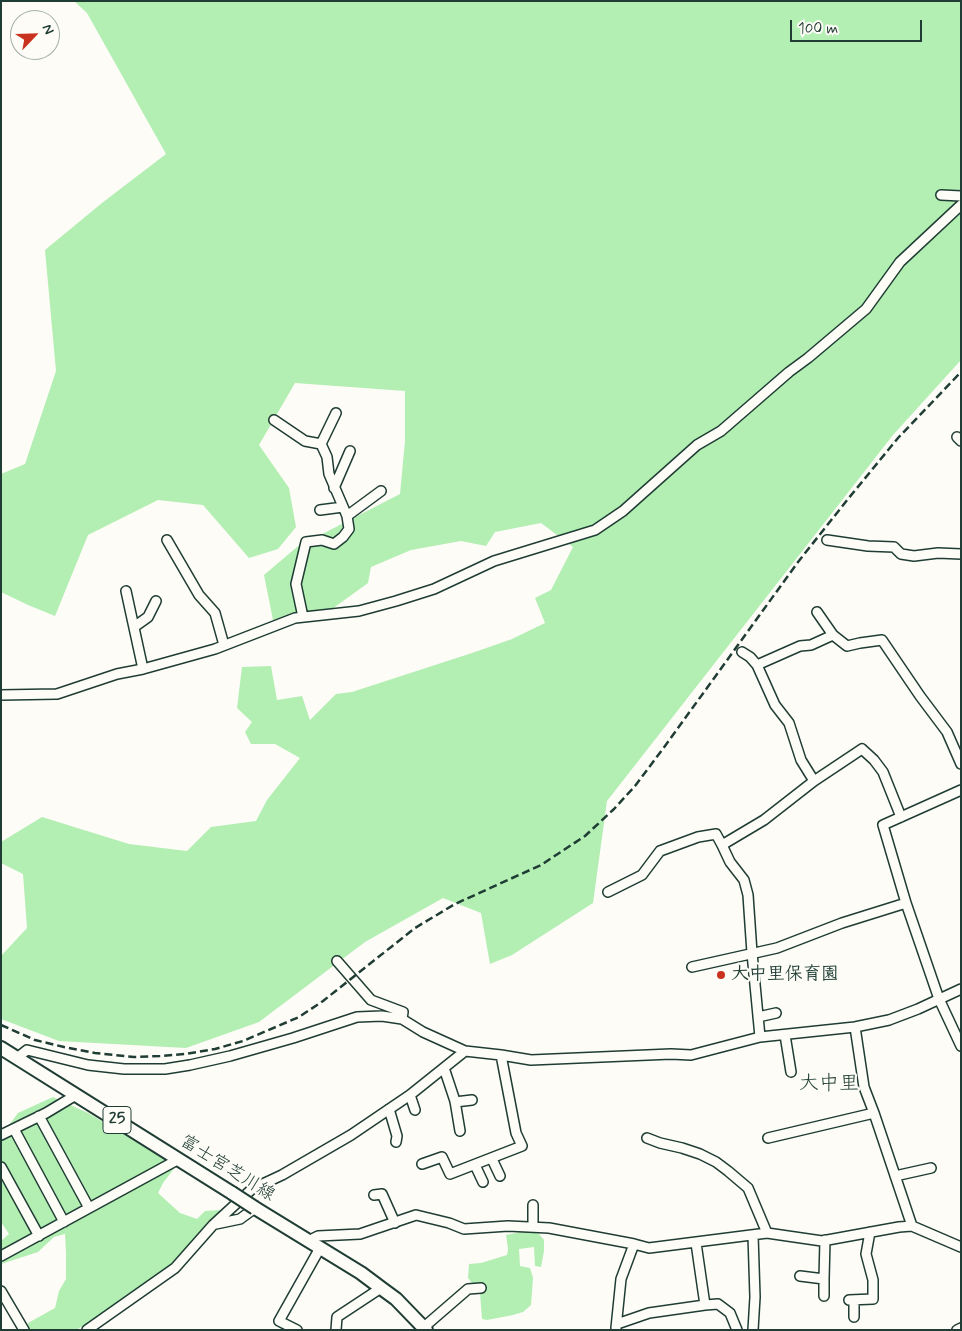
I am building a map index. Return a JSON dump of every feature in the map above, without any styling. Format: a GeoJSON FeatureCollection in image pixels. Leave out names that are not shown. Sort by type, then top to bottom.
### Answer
{"type":"FeatureCollection","features":[{"type":"Feature","properties":{"kind":"main road","name":"富士宮芝川線"},"geometry":{"type":"LineString","coordinates":[[1,1048],[361,1273],[396,1300],[425,1328]]}},
{"type":"Feature","properties":{"kind":"street"},"geometry":{"type":"LineString","coordinates":[[942,195],[961,196]]}},
{"type":"Feature","properties":{"kind":"street"},"geometry":{"type":"LineString","coordinates":[[1,695],[57,694],[117,674],[191,656],[295,618],[358,611],[396,601],[434,589],[494,560],[601,527],[624,511],[697,444],[722,431],[789,372],[866,309],[900,262],[961,205]]}},
{"type":"Feature","properties":{"kind":"street"},"geometry":{"type":"LineString","coordinates":[[321,444],[336,413]]}},
{"type":"Feature","properties":{"kind":"street"},"geometry":{"type":"LineString","coordinates":[[274,420],[305,441],[321,444]]}},
{"type":"Feature","properties":{"kind":"street"},"geometry":{"type":"LineString","coordinates":[[303,617],[296,584],[306,542],[322,540],[334,544],[349,529],[347,516],[328,474],[327,457],[321,444]]}},
{"type":"Feature","properties":{"kind":"street"},"geometry":{"type":"LineString","coordinates":[[334,488],[350,451]]}},
{"type":"Feature","properties":{"kind":"street"},"geometry":{"type":"LineString","coordinates":[[347,516],[381,491]]}},
{"type":"Feature","properties":{"kind":"street"},"geometry":{"type":"LineString","coordinates":[[320,510],[343,507]]}},
{"type":"Feature","properties":{"kind":"street"},"geometry":{"type":"LineString","coordinates":[[167,540],[199,595],[215,613],[224,645]]}},
{"type":"Feature","properties":{"kind":"street"},"geometry":{"type":"LineString","coordinates":[[827,540],[868,546],[894,547],[901,554],[914,556],[938,553],[961,554]]}},
{"type":"Feature","properties":{"kind":"street"},"geometry":{"type":"LineString","coordinates":[[126,591],[143,669]]}},
{"type":"Feature","properties":{"kind":"street"},"geometry":{"type":"LineString","coordinates":[[134,627],[148,617],[156,601]]}},
{"type":"Feature","properties":{"kind":"street"},"geometry":{"type":"LineString","coordinates":[[817,612],[833,635],[847,646],[882,640],[947,732],[961,764]]}},
{"type":"Feature","properties":{"kind":"street"},"geometry":{"type":"LineString","coordinates":[[757,665],[800,646],[810,645],[833,635]]}},
{"type":"Feature","properties":{"kind":"street"},"geometry":{"type":"LineString","coordinates":[[742,652],[757,665],[775,705],[789,723],[801,760],[814,781]]}},
{"type":"Feature","properties":{"kind":"street"},"geometry":{"type":"LineString","coordinates":[[722,845],[764,820],[814,781],[862,749],[883,772],[901,817]]}},
{"type":"Feature","properties":{"kind":"street"},"geometry":{"type":"LineString","coordinates":[[961,790],[883,825],[906,903],[939,999],[961,1046]]}},
{"type":"Feature","properties":{"kind":"street"},"geometry":{"type":"LineString","coordinates":[[608,892],[642,875],[660,851],[698,836],[716,834],[730,862],[744,880],[748,895],[760,1037]]}},
{"type":"Feature","properties":{"kind":"street"},"geometry":{"type":"LineString","coordinates":[[692,966],[777,948],[842,923],[906,903]]}},
{"type":"Feature","properties":{"kind":"street"},"geometry":{"type":"LineString","coordinates":[[337,961],[371,1000],[403,1012],[402,1019]]}},
{"type":"Feature","properties":{"kind":"street"},"geometry":{"type":"LineString","coordinates":[[17,1058],[28,1050],[88,1066],[124,1069],[165,1069],[230,1056],[357,1017],[382,1016],[402,1019],[422,1032],[465,1051],[531,1060],[690,1054],[760,1037],[855,1027],[888,1020],[961,989]]}},
{"type":"Feature","properties":{"kind":"street"},"geometry":{"type":"LineString","coordinates":[[758,1018],[776,1013]]}},
{"type":"Feature","properties":{"kind":"street"},"geometry":{"type":"LineString","coordinates":[[855,1027],[864,1087],[912,1226]]}},
{"type":"Feature","properties":{"kind":"street"},"geometry":{"type":"LineString","coordinates":[[785,1035],[791,1072]]}},
{"type":"Feature","properties":{"kind":"street"},"geometry":{"type":"LineString","coordinates":[[87,1330],[175,1268],[213,1225],[252,1189],[351,1134],[410,1095],[465,1051]]}},
{"type":"Feature","properties":{"kind":"street"},"geometry":{"type":"LineString","coordinates":[[422,1164],[442,1157],[450,1174],[522,1146],[516,1133],[501,1055]]}},
{"type":"Feature","properties":{"kind":"street"},"geometry":{"type":"LineString","coordinates":[[444,1068],[455,1102],[460,1131]]}},
{"type":"Feature","properties":{"kind":"street"},"geometry":{"type":"LineString","coordinates":[[1,1135],[40,1116],[76,1095]]}},
{"type":"Feature","properties":{"kind":"street"},"geometry":{"type":"LineString","coordinates":[[410,1095],[414,1110]]}},
{"type":"Feature","properties":{"kind":"street"},"geometry":{"type":"LineString","coordinates":[[455,1102],[472,1100]]}},
{"type":"Feature","properties":{"kind":"street"},"geometry":{"type":"LineString","coordinates":[[389,1109],[397,1136],[396,1142]]}},
{"type":"Feature","properties":{"kind":"street"},"geometry":{"type":"LineString","coordinates":[[768,1138],[874,1113]]}},
{"type":"Feature","properties":{"kind":"street"},"geometry":{"type":"LineString","coordinates":[[40,1116],[89,1208]]}},
{"type":"Feature","properties":{"kind":"street"},"geometry":{"type":"LineString","coordinates":[[14,1129],[64,1222]]}},
{"type":"Feature","properties":{"kind":"street"},"geometry":{"type":"LineString","coordinates":[[647,1138],[700,1154],[728,1171],[748,1188],[767,1233]]}},
{"type":"Feature","properties":{"kind":"street"},"geometry":{"type":"LineString","coordinates":[[492,1158],[500,1176]]}},
{"type":"Feature","properties":{"kind":"street"},"geometry":{"type":"LineString","coordinates":[[1,1256],[179,1159]]}},
{"type":"Feature","properties":{"kind":"street"},"geometry":{"type":"LineString","coordinates":[[475,1165],[483,1182]]}},
{"type":"Feature","properties":{"kind":"street"},"geometry":{"type":"LineString","coordinates":[[1,1167],[39,1236]]}},
{"type":"Feature","properties":{"kind":"street"},"geometry":{"type":"LineString","coordinates":[[895,1176],[931,1168]]}},
{"type":"Feature","properties":{"kind":"street"},"geometry":{"type":"LineString","coordinates":[[374,1195],[382,1194],[395,1223]]}},
{"type":"Feature","properties":{"kind":"street"},"geometry":{"type":"LineString","coordinates":[[533,1205],[533,1227]]}},
{"type":"Feature","properties":{"kind":"street"},"geometry":{"type":"LineString","coordinates":[[213,1225],[240,1219],[255,1208]]}},
{"type":"Feature","properties":{"kind":"street"},"geometry":{"type":"LineString","coordinates":[[297,1330],[279,1321],[318,1236],[360,1234],[416,1215],[449,1223],[464,1229],[508,1226],[549,1228],[649,1248],[767,1233],[825,1240],[912,1226],[961,1247]]}},
{"type":"Feature","properties":{"kind":"street"},"geometry":{"type":"LineString","coordinates":[[854,1317],[851,1300],[873,1299],[872,1280],[866,1254],[870,1232]]}},
{"type":"Feature","properties":{"kind":"street"},"geometry":{"type":"LineString","coordinates":[[753,1235],[753,1330]]}},
{"type":"Feature","properties":{"kind":"street"},"geometry":{"type":"LineString","coordinates":[[824,1296],[825,1240]]}},
{"type":"Feature","properties":{"kind":"street"},"geometry":{"type":"LineString","coordinates":[[696,1243],[704,1305]]}},
{"type":"Feature","properties":{"kind":"street"},"geometry":{"type":"LineString","coordinates":[[634,1244],[620,1279],[616,1327],[649,1314],[718,1304],[730,1314],[737,1330]]}},
{"type":"Feature","properties":{"kind":"street"},"geometry":{"type":"LineString","coordinates":[[800,1276],[824,1279]]}},
{"type":"Feature","properties":{"kind":"street"},"geometry":{"type":"LineString","coordinates":[[336,1330],[337,1317],[381,1288]]}},
{"type":"Feature","properties":{"kind":"street"},"geometry":{"type":"LineString","coordinates":[[425,1328],[468,1289],[481,1288]]}},
{"type":"Feature","properties":{"kind":"street"},"geometry":{"type":"LineString","coordinates":[[1,1291],[24,1330]]}},
{"type":"Feature","properties":{"kind":"street"},"geometry":{"type":"LineString","coordinates":[[957,1330],[961,1328]]}},
{"type":"Feature","properties":{"kind":"green space"},"geometry":{"type":"Polygon","coordinates":[[[74,1],[961,1],[961,360],[893,435],[607,801],[593,903],[512,955],[490,964],[481,913],[443,898],[365,942],[259,1022],[186,1048],[59,1041],[1,1019],[1,956],[27,928],[23,874],[1,863],[1,842],[42,817],[129,844],[187,851],[211,827],[256,821],[267,800],[300,758],[275,744],[251,744],[245,732],[252,722],[237,708],[242,667],[271,666],[277,700],[302,696],[310,720],[336,694],[352,692],[472,653],[512,639],[545,623],[535,598],[551,590],[573,547],[541,523],[495,532],[486,546],[461,541],[411,550],[371,567],[368,583],[314,622],[273,620],[264,575],[297,547],[400,494],[405,441],[405,391],[295,383],[259,445],[289,488],[296,527],[278,549],[249,558],[203,505],[158,500],[88,535],[55,616],[1,592],[1,474],[25,464],[56,371],[45,250],[166,154],[87,13],[74,1]]]}},
{"type":"Feature","properties":{"kind":"green space"},"geometry":{"type":"Polygon","coordinates":[[[53,1097],[88,1113],[176,1166],[158,1193],[180,1213],[197,1219],[205,1211],[221,1210],[200,1244],[163,1281],[76,1330],[29,1330],[28,1323],[55,1308],[59,1291],[66,1279],[65,1234],[54,1237],[38,1252],[1,1264],[1,1241],[9,1234],[1,1222],[1,1136],[18,1113],[53,1097]]]}},
{"type":"Feature","properties":{"kind":"green space"},"geometry":{"type":"Polygon","coordinates":[[[526,1231],[539,1234],[544,1240],[541,1267],[535,1266],[534,1247],[519,1249],[520,1266],[530,1268],[533,1278],[531,1305],[523,1312],[513,1315],[487,1320],[482,1319],[480,1293],[468,1278],[469,1264],[481,1263],[507,1255],[506,1235],[526,1231]]]}},
{"type":"Feature","properties":{"kind":"railway"},"geometry":{"type":"LineString","coordinates":[[1,1025],[35,1040],[64,1047],[95,1053],[134,1057],[185,1054],[215,1049],[243,1041],[299,1017],[323,1001],[415,928],[455,904],[541,865],[585,836],[635,786],[798,562],[848,499],[898,438],[961,372]]}},
{"type":"Feature","properties":{"kind":"place","name":"大中里保育園"},"geometry":{"type":"Point","coordinates":[721,975]}},
{"type":"Feature","properties":{"kind":"district","name":"大中里"},"geometry":{"type":"Point","coordinates":[829,1085]}}]}
